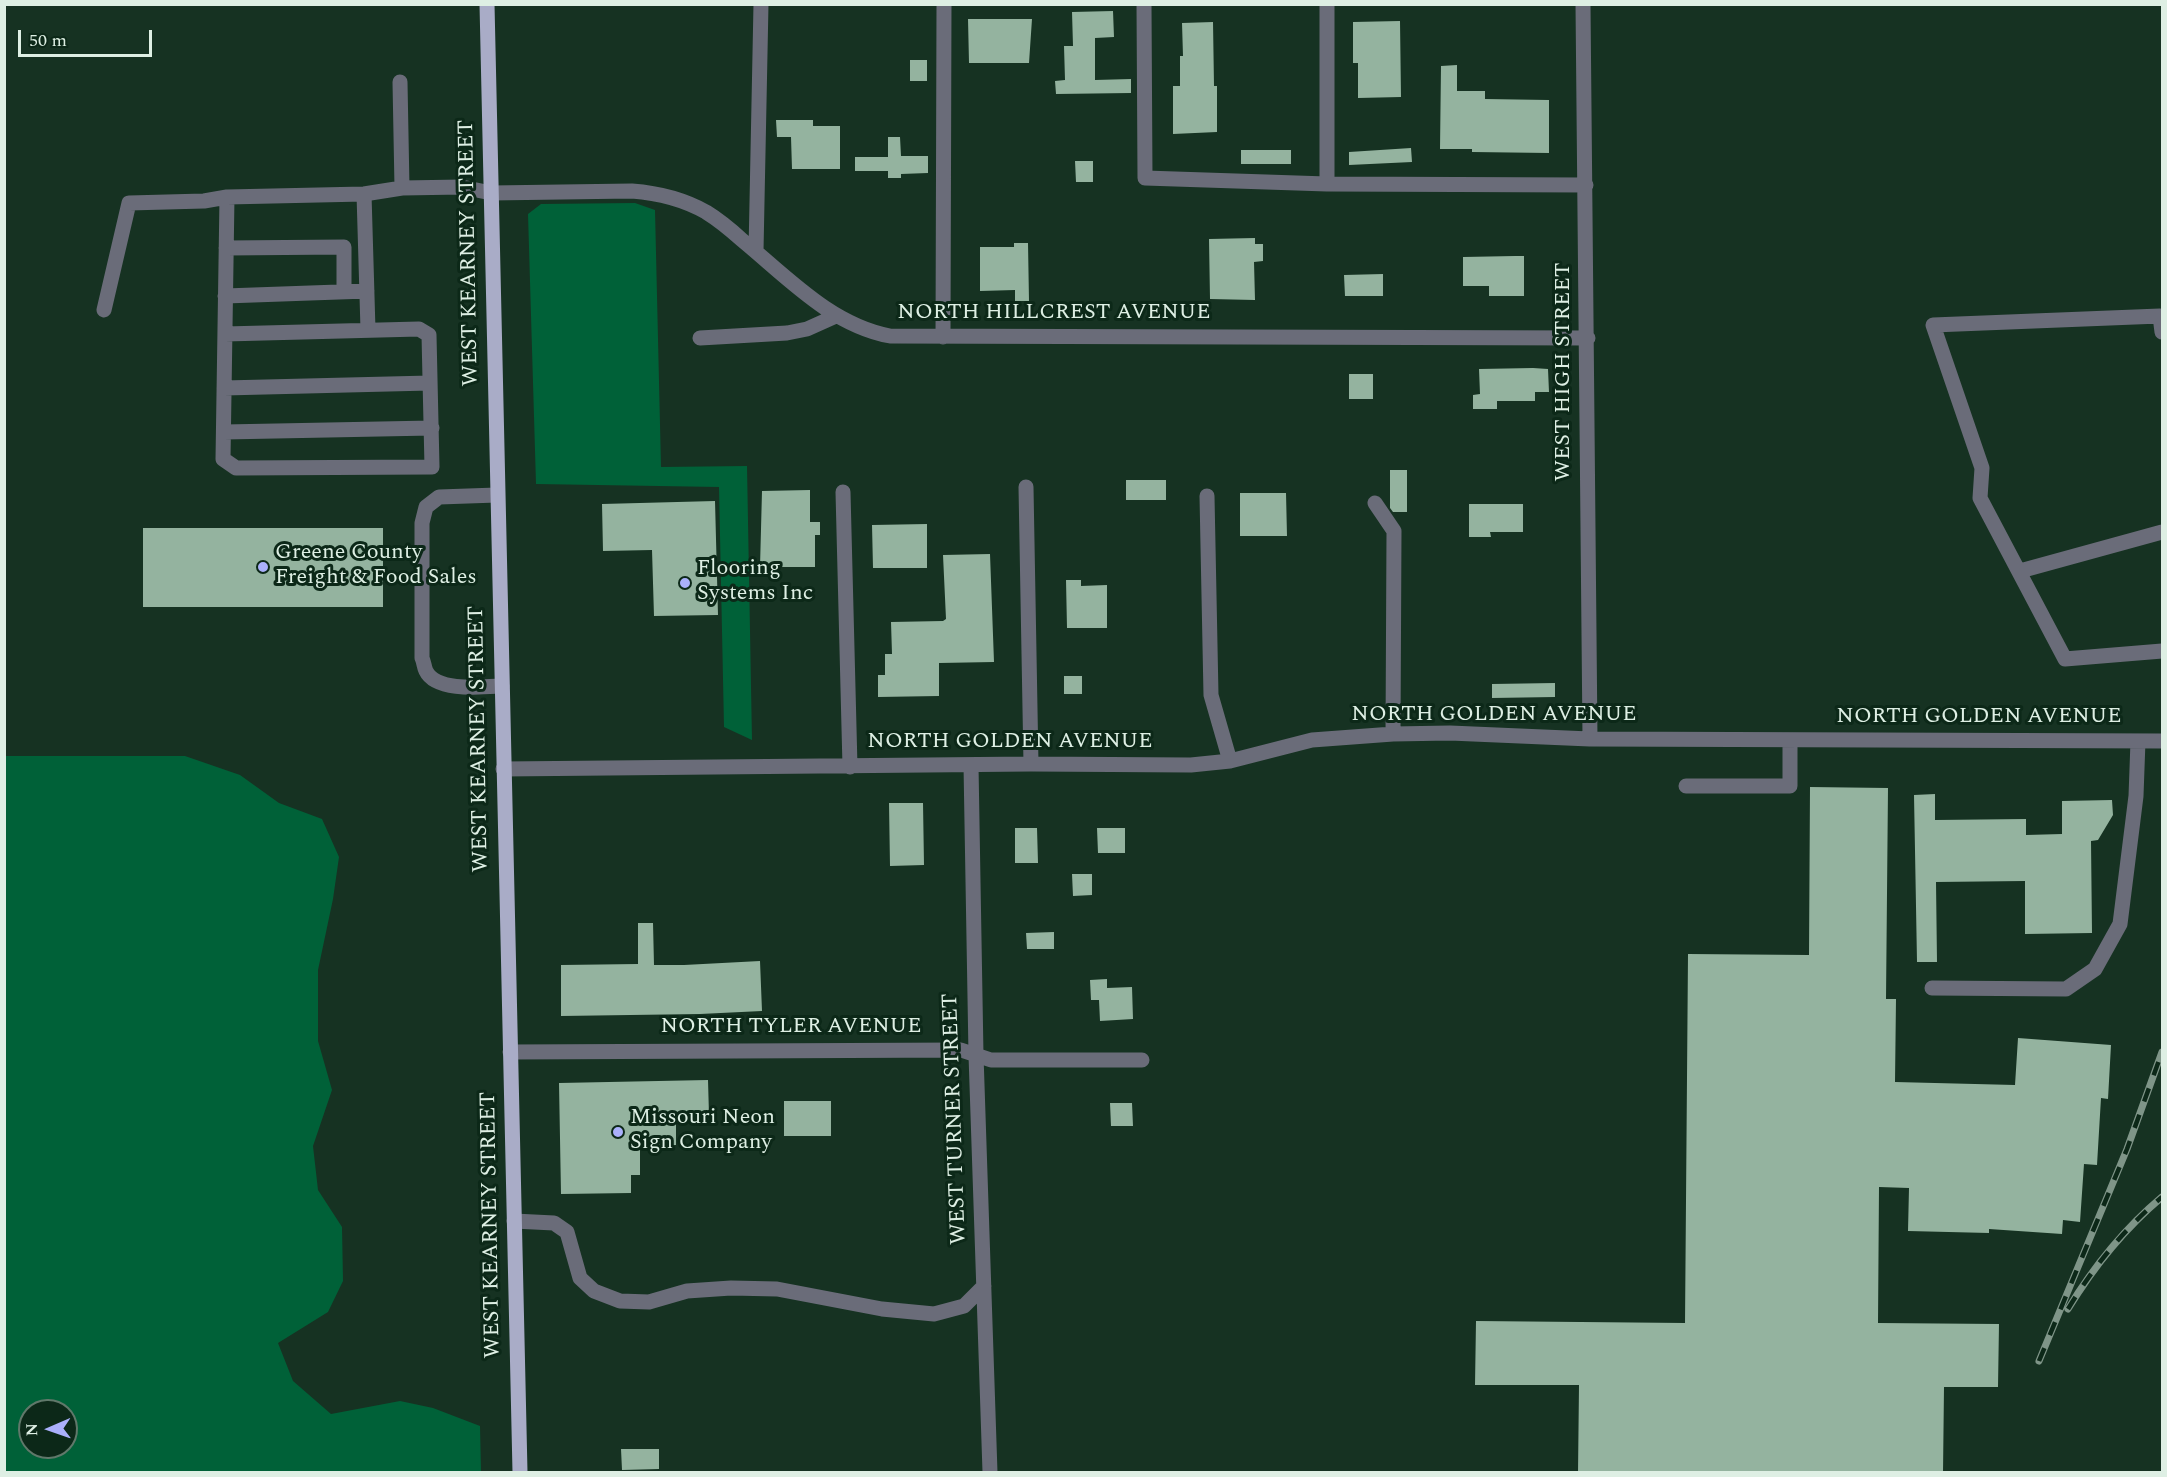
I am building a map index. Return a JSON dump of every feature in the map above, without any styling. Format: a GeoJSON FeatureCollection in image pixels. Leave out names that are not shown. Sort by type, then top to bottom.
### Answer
{"type":"FeatureCollection","features":[{"type":"Feature","properties":{"kind":"main road","name":"WEST KEARNEY STREET"},"geometry":{"type":"LineString","coordinates":[[487,4],[520,1473]]}},
{"type":"Feature","properties":{"kind":"street"},"geometry":{"type":"LineString","coordinates":[[756,251],[761,4]]}},
{"type":"Feature","properties":{"kind":"street"},"geometry":{"type":"LineString","coordinates":[[943,337],[944,4]]}},
{"type":"Feature","properties":{"kind":"street"},"geometry":{"type":"LineString","coordinates":[[1144,4],[1145,178],[1327,184],[1586,185]]}},
{"type":"Feature","properties":{"kind":"street"},"geometry":{"type":"LineString","coordinates":[[1327,4],[1327,184]]}},
{"type":"Feature","properties":{"kind":"street","name":"WEST HIGH STREET"},"geometry":{"type":"LineString","coordinates":[[1584,4],[1590,739]]}},
{"type":"Feature","properties":{"kind":"street"},"geometry":{"type":"LineString","coordinates":[[400,82],[402,188]]}},
{"type":"Feature","properties":{"kind":"street","name":"NORTH HILLCREST AVENUE"},"geometry":{"type":"LineString","coordinates":[[104,310],[129,203],[204,201],[227,197],[364,194],[402,188],[462,187],[490,193],[632,191],[664,196],[707,213],[836,316],[876,333],[905,337],[1588,338]]}},
{"type":"Feature","properties":{"kind":"street"},"geometry":{"type":"LineString","coordinates":[[364,194],[368,330]]}},
{"type":"Feature","properties":{"kind":"street"},"geometry":{"type":"LineString","coordinates":[[225,334],[419,329],[429,335],[432,467],[236,468],[223,459],[227,197]]}},
{"type":"Feature","properties":{"kind":"street"},"geometry":{"type":"LineString","coordinates":[[226,248],[344,247],[344,292]]}},
{"type":"Feature","properties":{"kind":"street"},"geometry":{"type":"LineString","coordinates":[[225,296],[367,291]]}},
{"type":"Feature","properties":{"kind":"street"},"geometry":{"type":"LineString","coordinates":[[700,338],[787,333],[807,329],[836,316]]}},
{"type":"Feature","properties":{"kind":"street"},"geometry":{"type":"LineString","coordinates":[[2163,332],[2160,316],[1933,325],[1982,468],[1980,498],[2065,659],[2163,651]]}},
{"type":"Feature","properties":{"kind":"street"},"geometry":{"type":"LineString","coordinates":[[224,388],[430,383]]}},
{"type":"Feature","properties":{"kind":"street"},"geometry":{"type":"LineString","coordinates":[[224,432],[432,428]]}},
{"type":"Feature","properties":{"kind":"street"},"geometry":{"type":"LineString","coordinates":[[1026,487],[1031,764]]}},
{"type":"Feature","properties":{"kind":"street"},"geometry":{"type":"LineString","coordinates":[[843,492],[850,766]]}},
{"type":"Feature","properties":{"kind":"street"},"geometry":{"type":"LineString","coordinates":[[497,495],[439,497],[426,507],[422,524],[422,658],[426,673],[435,681],[445,685],[502,686]]}},
{"type":"Feature","properties":{"kind":"street"},"geometry":{"type":"LineString","coordinates":[[1207,496],[1211,695],[1230,761]]}},
{"type":"Feature","properties":{"kind":"street"},"geometry":{"type":"LineString","coordinates":[[1375,503],[1394,531],[1394,734]]}},
{"type":"Feature","properties":{"kind":"street"},"geometry":{"type":"LineString","coordinates":[[2020,571],[2163,532]]}},
{"type":"Feature","properties":{"kind":"street","name":"NORTH GOLDEN AVENUE"},"geometry":{"type":"LineString","coordinates":[[503,769],[1031,764],[1191,765],[1230,761],[1312,740],[1394,734],[1450,733],[1590,739],[2163,741]]}},
{"type":"Feature","properties":{"kind":"street"},"geometry":{"type":"LineString","coordinates":[[1686,786],[1790,786],[1790,740]]}},
{"type":"Feature","properties":{"kind":"street"},"geometry":{"type":"LineString","coordinates":[[1932,988],[2066,989],[2095,969],[2120,924],[2136,796],[2138,741]]}},
{"type":"Feature","properties":{"kind":"street","name":"WEST TURNER STREET"},"geometry":{"type":"LineString","coordinates":[[971,765],[976,1055],[990,1473]]}},
{"type":"Feature","properties":{"kind":"street","name":"NORTH TYLER AVENUE"},"geometry":{"type":"LineString","coordinates":[[510,1052],[962,1050],[991,1060],[1143,1060]]}},
{"type":"Feature","properties":{"kind":"street"},"geometry":{"type":"LineString","coordinates":[[514,1221],[554,1223],[567,1232],[580,1278],[594,1291],[621,1301],[649,1302],[687,1291],[731,1288],[777,1289],[882,1309],[934,1314],[964,1306],[984,1286]]}},
{"type":"Feature","properties":{"kind":"green space"},"geometry":{"type":"Polygon","coordinates":[[[635,203],[655,210],[661,467],[747,466],[752,740],[724,727],[719,487],[536,484],[528,214],[541,204],[635,203]]]}},
{"type":"Feature","properties":{"kind":"green space"},"geometry":{"type":"Polygon","coordinates":[[[5,756],[185,756],[240,775],[279,803],[322,819],[339,857],[318,970],[318,1041],[332,1090],[313,1146],[318,1190],[342,1227],[343,1281],[328,1312],[278,1343],[293,1381],[331,1414],[400,1401],[433,1408],[480,1426],[481,1472],[5,1472],[5,756]]]}},
{"type":"Feature","properties":{"kind":"building"},"geometry":{"type":"Polygon","coordinates":[[[1113,11],[1114,37],[1095,38],[1095,80],[1131,79],[1131,93],[1056,94],[1055,81],[1065,80],[1064,46],[1073,46],[1072,12],[1113,11]]]}},
{"type":"Feature","properties":{"kind":"building"},"geometry":{"type":"Polygon","coordinates":[[[968,19],[1032,19],[1029,63],[969,63],[968,19]]]}},
{"type":"Feature","properties":{"kind":"building"},"geometry":{"type":"Polygon","coordinates":[[[1400,21],[1401,97],[1358,98],[1358,63],[1353,63],[1353,22],[1400,21]]]}},
{"type":"Feature","properties":{"kind":"building"},"geometry":{"type":"Polygon","coordinates":[[[1213,22],[1217,132],[1173,134],[1173,86],[1180,86],[1180,56],[1183,56],[1182,23],[1213,22]]]}},
{"type":"Feature","properties":{"kind":"building"},"geometry":{"type":"Polygon","coordinates":[[[910,60],[927,60],[927,81],[910,81],[910,60]]]}},
{"type":"Feature","properties":{"kind":"building"},"geometry":{"type":"Polygon","coordinates":[[[1457,65],[1457,91],[1485,91],[1485,99],[1549,100],[1549,153],[1472,152],[1472,149],[1440,149],[1441,66],[1457,65]]]}},
{"type":"Feature","properties":{"kind":"building"},"geometry":{"type":"Polygon","coordinates":[[[776,120],[813,120],[813,126],[840,126],[840,169],[792,169],[791,137],[777,137],[776,120]]]}},
{"type":"Feature","properties":{"kind":"building"},"geometry":{"type":"Polygon","coordinates":[[[888,137],[900,137],[901,156],[928,156],[928,173],[901,174],[901,178],[888,178],[888,171],[855,171],[855,157],[888,157],[888,137]]]}},
{"type":"Feature","properties":{"kind":"building"},"geometry":{"type":"Polygon","coordinates":[[[1411,148],[1412,162],[1349,165],[1349,152],[1411,148]]]}},
{"type":"Feature","properties":{"kind":"building"},"geometry":{"type":"Polygon","coordinates":[[[1241,150],[1291,150],[1291,164],[1241,164],[1241,150]]]}},
{"type":"Feature","properties":{"kind":"building"},"geometry":{"type":"Polygon","coordinates":[[[1075,161],[1093,161],[1093,182],[1076,182],[1075,161]]]}},
{"type":"Feature","properties":{"kind":"building"},"geometry":{"type":"Polygon","coordinates":[[[1255,238],[1255,244],[1263,244],[1263,261],[1254,262],[1255,300],[1210,299],[1209,239],[1255,238]]]}},
{"type":"Feature","properties":{"kind":"building"},"geometry":{"type":"Polygon","coordinates":[[[1014,243],[1028,243],[1029,301],[1015,301],[1015,290],[980,291],[980,247],[1014,247],[1014,243]]]}},
{"type":"Feature","properties":{"kind":"building"},"geometry":{"type":"Polygon","coordinates":[[[1524,256],[1524,296],[1489,296],[1489,286],[1463,286],[1463,257],[1524,256]]]}},
{"type":"Feature","properties":{"kind":"building"},"geometry":{"type":"Polygon","coordinates":[[[1383,274],[1383,296],[1345,296],[1344,275],[1383,274]]]}},
{"type":"Feature","properties":{"kind":"building"},"geometry":{"type":"Polygon","coordinates":[[[1479,369],[1548,369],[1549,392],[1535,392],[1535,401],[1497,401],[1497,409],[1473,409],[1473,395],[1480,394],[1479,369]]]}},
{"type":"Feature","properties":{"kind":"building"},"geometry":{"type":"Polygon","coordinates":[[[1349,374],[1373,374],[1373,399],[1349,399],[1349,374]]]}},
{"type":"Feature","properties":{"kind":"building"},"geometry":{"type":"Polygon","coordinates":[[[1390,470],[1407,470],[1407,512],[1393,512],[1390,508],[1390,470]]]}},
{"type":"Feature","properties":{"kind":"building"},"geometry":{"type":"Polygon","coordinates":[[[1126,480],[1166,480],[1166,500],[1126,500],[1126,480]]]}},
{"type":"Feature","properties":{"kind":"building"},"geometry":{"type":"Polygon","coordinates":[[[810,490],[810,522],[820,522],[820,535],[815,535],[815,567],[760,567],[762,491],[810,490]]]}},
{"type":"Feature","properties":{"kind":"building"},"geometry":{"type":"Polygon","coordinates":[[[1240,493],[1286,493],[1287,536],[1240,536],[1240,493]]]}},
{"type":"Feature","properties":{"kind":"building","name":"Flooring Systems Inc"},"geometry":{"type":"Polygon","coordinates":[[[715,501],[718,615],[654,616],[652,550],[603,551],[602,504],[715,501]]]}},
{"type":"Feature","properties":{"kind":"building"},"geometry":{"type":"Polygon","coordinates":[[[1469,504],[1523,504],[1523,532],[1490,532],[1491,537],[1469,537],[1469,504]]]}},
{"type":"Feature","properties":{"kind":"building"},"geometry":{"type":"Polygon","coordinates":[[[927,524],[927,568],[873,568],[872,525],[927,524]]]}},
{"type":"Feature","properties":{"kind":"building","name":"Greene County Freight & Food Sales"},"geometry":{"type":"Polygon","coordinates":[[[143,528],[383,528],[383,607],[143,607],[143,528]]]}},
{"type":"Feature","properties":{"kind":"building"},"geometry":{"type":"Polygon","coordinates":[[[990,554],[994,662],[939,663],[939,696],[878,697],[878,675],[885,675],[885,654],[892,654],[891,622],[943,621],[946,619],[943,555],[990,554]]]}},
{"type":"Feature","properties":{"kind":"building"},"geometry":{"type":"Polygon","coordinates":[[[1066,580],[1081,580],[1081,586],[1107,585],[1107,628],[1067,628],[1066,580]]]}},
{"type":"Feature","properties":{"kind":"building"},"geometry":{"type":"Polygon","coordinates":[[[1064,676],[1082,676],[1082,694],[1064,694],[1064,676]]]}},
{"type":"Feature","properties":{"kind":"building"},"geometry":{"type":"Polygon","coordinates":[[[1555,683],[1555,697],[1492,698],[1492,684],[1555,683]]]}},
{"type":"Feature","properties":{"kind":"building"},"geometry":{"type":"Polygon","coordinates":[[[1810,787],[1888,788],[1886,999],[1896,999],[1895,1082],[2015,1085],[2018,1038],[2111,1045],[2108,1099],[2101,1098],[2097,1165],[2084,1164],[2080,1222],[2063,1220],[2062,1234],[1989,1229],[1989,1233],[1908,1231],[1909,1188],[1879,1187],[1878,1323],[1999,1324],[1998,1387],[1944,1387],[1943,1473],[1578,1473],[1579,1385],[1475,1385],[1476,1321],[1685,1323],[1688,954],[1809,955],[1810,787]]]}},
{"type":"Feature","properties":{"kind":"building"},"geometry":{"type":"Polygon","coordinates":[[[1935,794],[1935,820],[2026,819],[2026,835],[2062,834],[2062,801],[2112,800],[2113,815],[2098,840],[2091,841],[2092,933],[2025,934],[2025,881],[1936,882],[1937,962],[1917,962],[1914,795],[1935,794]]]}},
{"type":"Feature","properties":{"kind":"building"},"geometry":{"type":"Polygon","coordinates":[[[889,803],[923,803],[924,865],[890,866],[889,803]]]}},
{"type":"Feature","properties":{"kind":"building"},"geometry":{"type":"Polygon","coordinates":[[[1015,828],[1037,828],[1038,863],[1015,863],[1015,828]]]}},
{"type":"Feature","properties":{"kind":"building"},"geometry":{"type":"Polygon","coordinates":[[[1097,828],[1125,828],[1125,853],[1098,853],[1097,828]]]}},
{"type":"Feature","properties":{"kind":"building"},"geometry":{"type":"Polygon","coordinates":[[[1072,874],[1092,874],[1092,895],[1073,896],[1072,874]]]}},
{"type":"Feature","properties":{"kind":"building"},"geometry":{"type":"Polygon","coordinates":[[[638,923],[653,923],[654,965],[760,961],[762,1011],[561,1016],[561,965],[638,964],[638,923]]]}},
{"type":"Feature","properties":{"kind":"building"},"geometry":{"type":"Polygon","coordinates":[[[1054,932],[1054,949],[1027,949],[1026,933],[1054,932]]]}},
{"type":"Feature","properties":{"kind":"building"},"geometry":{"type":"Polygon","coordinates":[[[1107,979],[1107,988],[1132,987],[1133,1019],[1100,1021],[1099,1000],[1091,1000],[1090,980],[1107,979]]]}},
{"type":"Feature","properties":{"kind":"building","name":"Missouri Neon Sign Company"},"geometry":{"type":"Polygon","coordinates":[[[708,1080],[709,1115],[700,1115],[700,1120],[676,1120],[676,1145],[640,1146],[640,1175],[631,1175],[631,1193],[561,1194],[559,1083],[708,1080]]]}},
{"type":"Feature","properties":{"kind":"building"},"geometry":{"type":"Polygon","coordinates":[[[784,1101],[831,1101],[831,1136],[784,1136],[784,1101]]]}},
{"type":"Feature","properties":{"kind":"building"},"geometry":{"type":"Polygon","coordinates":[[[1110,1103],[1132,1103],[1133,1126],[1111,1126],[1110,1103]]]}},
{"type":"Feature","properties":{"kind":"building"},"geometry":{"type":"Polygon","coordinates":[[[621,1449],[659,1449],[659,1469],[622,1470],[621,1449]]]}},
{"type":"Feature","properties":{"kind":"railway"},"geometry":{"type":"LineString","coordinates":[[2039,1361],[2127,1149],[2162,1052]]}},
{"type":"Feature","properties":{"kind":"railway"},"geometry":{"type":"LineString","coordinates":[[2068,1309],[2088,1278],[2111,1249],[2162,1197]]}},
{"type":"Feature","properties":{"kind":"place","name":"Greene County Freight & Food Sales"},"geometry":{"type":"Point","coordinates":[263,567]}},
{"type":"Feature","properties":{"kind":"place","name":"Flooring Systems Inc"},"geometry":{"type":"Point","coordinates":[685,583]}},
{"type":"Feature","properties":{"kind":"place","name":"Missouri Neon Sign Company"},"geometry":{"type":"Point","coordinates":[618,1132]}}]}
